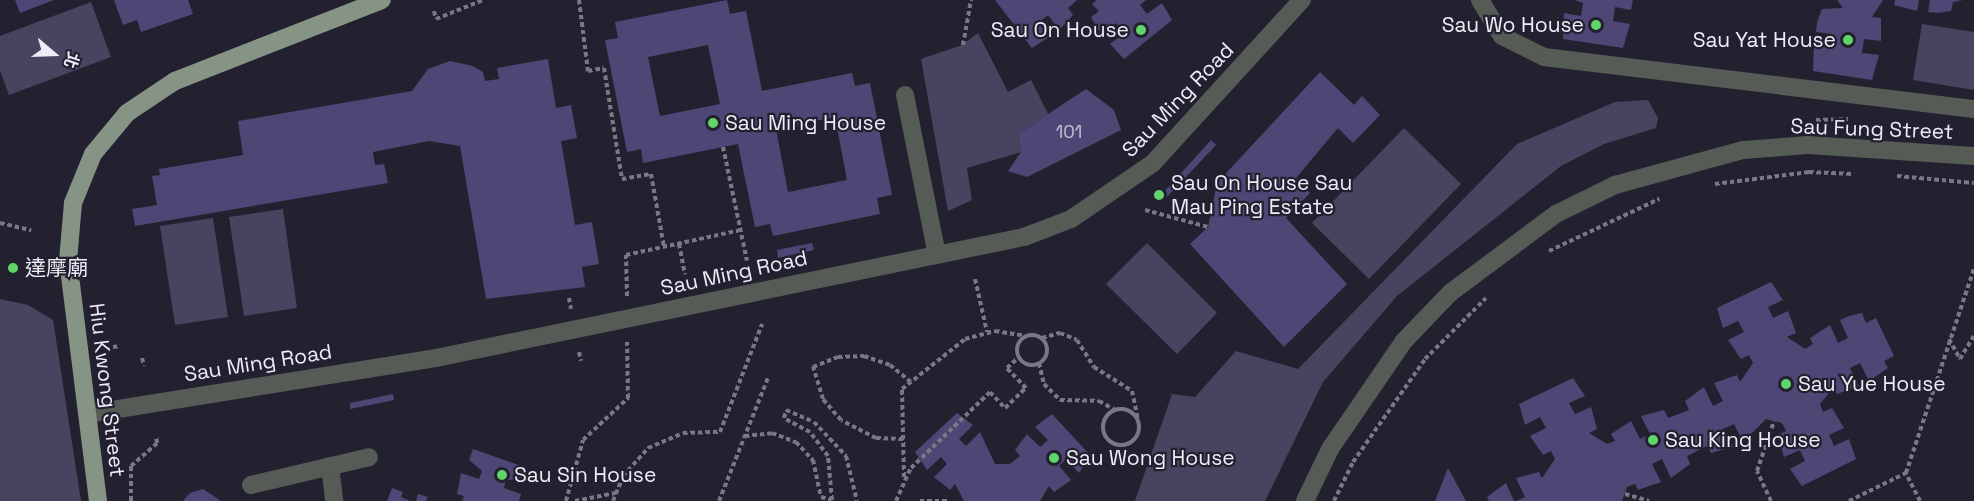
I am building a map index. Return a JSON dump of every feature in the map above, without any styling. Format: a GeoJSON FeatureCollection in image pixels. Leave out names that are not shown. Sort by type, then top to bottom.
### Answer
{"type":"FeatureCollection","features":[{"type":"Feature","properties":{"kind":"main road","name":"Hiu Kwong Street"},"geometry":{"type":"LineString","coordinates":[[98,501],[68,261],[74,203],[93,154],[127,113],[175,81],[382,0]]}},
{"type":"Feature","properties":{"kind":"street","name":"Sau Ming Road"},"geometry":{"type":"LineString","coordinates":[[87,414],[436,358],[1024,237],[1114,195],[1153,164],[1302,0]]}},
{"type":"Feature","properties":{"kind":"street"},"geometry":{"type":"LineString","coordinates":[[1480,0],[1502,36],[1544,57],[1974,109]]}},
{"type":"Feature","properties":{"kind":"street"},"geometry":{"type":"LineString","coordinates":[[905,95],[937,255]]}},
{"type":"Feature","properties":{"kind":"street","name":"Sau Fung Street"},"geometry":{"type":"LineString","coordinates":[[1305,501],[1330,449],[1404,342],[1458,286],[1556,214],[1626,182],[1743,150],[1808,145],[1974,156]]}},
{"type":"Feature","properties":{"kind":"street"},"geometry":{"type":"LineString","coordinates":[[251,485],[369,457]]}},
{"type":"Feature","properties":{"kind":"street"},"geometry":{"type":"LineString","coordinates":[[330,466],[334,501]]}},
{"type":"Feature","properties":{"kind":"path"},"geometry":{"type":"LineString","coordinates":[[434,11],[436,19],[483,0]]}},
{"type":"Feature","properties":{"kind":"path"},"geometry":{"type":"LineString","coordinates":[[579,0],[588,71],[604,68],[622,179],[651,174],[664,247]]}},
{"type":"Feature","properties":{"kind":"path"},"geometry":{"type":"LineString","coordinates":[[963,45],[971,0]]}},
{"type":"Feature","properties":{"kind":"path"},"geometry":{"type":"LineString","coordinates":[[1806,121],[1852,118]]}},
{"type":"Feature","properties":{"kind":"path"},"geometry":{"type":"LineString","coordinates":[[723,147],[747,261]]}},
{"type":"Feature","properties":{"kind":"path"},"geometry":{"type":"LineString","coordinates":[[1706,186],[1809,172],[1862,174]]}},
{"type":"Feature","properties":{"kind":"path"},"geometry":{"type":"LineString","coordinates":[[1884,175],[1974,183]]}},
{"type":"Feature","properties":{"kind":"path"},"geometry":{"type":"LineString","coordinates":[[1543,255],[1626,211],[1665,197]]}},
{"type":"Feature","properties":{"kind":"path"},"geometry":{"type":"LineString","coordinates":[[1145,210],[1208,227]]}},
{"type":"Feature","properties":{"kind":"path"},"geometry":{"type":"LineString","coordinates":[[0,223],[31,230]]}},
{"type":"Feature","properties":{"kind":"path"},"geometry":{"type":"LineString","coordinates":[[626,255],[741,230]]}},
{"type":"Feature","properties":{"kind":"path"},"geometry":{"type":"LineString","coordinates":[[679,243],[685,274]]}},
{"type":"Feature","properties":{"kind":"path"},"geometry":{"type":"LineString","coordinates":[[1920,501],[1906,473],[1974,268]]}},
{"type":"Feature","properties":{"kind":"path"},"geometry":{"type":"LineString","coordinates":[[975,279],[987,332]]}},
{"type":"Feature","properties":{"kind":"path"},"geometry":{"type":"LineString","coordinates":[[1334,501],[1353,462],[1425,359],[1492,292]]}},
{"type":"Feature","properties":{"kind":"path"},"geometry":{"type":"LineString","coordinates":[[569,298],[570,305]]}},
{"type":"Feature","properties":{"kind":"path"},"geometry":{"type":"LineString","coordinates":[[613,501],[615,493],[634,460],[665,438],[720,432],[762,324]]}},
{"type":"Feature","properties":{"kind":"path"},"geometry":{"type":"LineString","coordinates":[[896,501],[904,477],[902,389],[951,348],[987,332],[1042,338],[1060,333],[1077,340],[1094,367],[1132,391],[1138,420],[1131,442],[1114,443],[1104,429],[1115,410]]}},
{"type":"Feature","properties":{"kind":"path"},"geometry":{"type":"LineString","coordinates":[[1025,336],[1017,348],[1019,357],[1030,365],[1039,363],[1047,351],[1042,338]]}},
{"type":"Feature","properties":{"kind":"path"},"geometry":{"type":"LineString","coordinates":[[1949,339],[1960,359],[1974,336]]}},
{"type":"Feature","properties":{"kind":"path"},"geometry":{"type":"LineString","coordinates":[[113,347],[120,346]]}},
{"type":"Feature","properties":{"kind":"path"},"geometry":{"type":"LineString","coordinates":[[580,354],[581,361]]}},
{"type":"Feature","properties":{"kind":"path"},"geometry":{"type":"LineString","coordinates":[[903,439],[876,438],[840,420],[823,399],[813,367],[838,357],[864,356],[890,365],[911,382]]}},
{"type":"Feature","properties":{"kind":"path"},"geometry":{"type":"LineString","coordinates":[[904,477],[990,392],[1005,408],[1026,388],[1007,368],[1019,357]]}},
{"type":"Feature","properties":{"kind":"path"},"geometry":{"type":"LineString","coordinates":[[142,358],[144,366]]}},
{"type":"Feature","properties":{"kind":"path"},"geometry":{"type":"LineString","coordinates":[[1039,363],[1044,384],[1060,400],[1099,401],[1115,410],[1131,412],[1138,420]]}},
{"type":"Feature","properties":{"kind":"path"},"geometry":{"type":"LineString","coordinates":[[719,501],[768,378]]}},
{"type":"Feature","properties":{"kind":"path"},"geometry":{"type":"LineString","coordinates":[[566,501],[583,440],[628,398]]}},
{"type":"Feature","properties":{"kind":"path"},"geometry":{"type":"LineString","coordinates":[[745,436],[772,433],[796,442],[819,472],[820,499],[832,501],[828,456],[810,432],[784,418],[786,410],[814,422],[837,443],[852,470],[856,501]]}},
{"type":"Feature","properties":{"kind":"path"},"geometry":{"type":"LineString","coordinates":[[1772,501],[1757,471],[1774,421]]}},
{"type":"Feature","properties":{"kind":"path"},"geometry":{"type":"LineString","coordinates":[[131,501],[131,466],[157,443],[156,437]]}},
{"type":"Feature","properties":{"kind":"path"},"geometry":{"type":"LineString","coordinates":[[1849,501],[1906,473]]}},
{"type":"Feature","properties":{"kind":"path"},"geometry":{"type":"LineString","coordinates":[[575,501],[615,493]]}},
{"type":"Feature","properties":{"kind":"path"},"geometry":{"type":"LineString","coordinates":[[1625,494],[1649,501]]}},
{"type":"Feature","properties":{"kind":"path"},"geometry":{"type":"LineString","coordinates":[[920,501],[949,501]]}},
{"type":"Feature","properties":{"kind":"shaded area"},"geometry":{"type":"Polygon","coordinates":[[[91,2],[111,57],[9,95],[0,70],[0,36],[91,2]]]}},
{"type":"Feature","properties":{"kind":"shaded area"},"geometry":{"type":"Polygon","coordinates":[[[1922,24],[1974,32],[1974,90],[1913,80],[1922,24]]]}},
{"type":"Feature","properties":{"kind":"shaded area"},"geometry":{"type":"Polygon","coordinates":[[[978,33],[1008,92],[1031,80],[1048,114],[1018,134],[1021,152],[967,168],[972,200],[948,211],[921,59],[962,45],[978,33]]]}},
{"type":"Feature","properties":{"kind":"shaded area"},"geometry":{"type":"Polygon","coordinates":[[[1648,100],[1658,118],[1656,128],[1604,144],[1561,166],[1397,296],[1323,382],[1265,501],[1135,501],[1172,394],[1195,397],[1236,351],[1298,369],[1517,144],[1615,102],[1648,100]]]}},
{"type":"Feature","properties":{"kind":"shaded area"},"geometry":{"type":"Polygon","coordinates":[[[1404,128],[1461,184],[1369,279],[1312,223],[1404,128]]]}},
{"type":"Feature","properties":{"kind":"shaded area"},"geometry":{"type":"Polygon","coordinates":[[[283,209],[297,308],[244,316],[229,217],[283,209]]]}},
{"type":"Feature","properties":{"kind":"shaded area"},"geometry":{"type":"Polygon","coordinates":[[[213,218],[228,317],[175,325],[160,226],[213,218]]]}},
{"type":"Feature","properties":{"kind":"shaded area"},"geometry":{"type":"Polygon","coordinates":[[[1147,243],[1217,313],[1177,354],[1106,284],[1147,243]]]}},
{"type":"Feature","properties":{"kind":"shaded area"},"geometry":{"type":"Polygon","coordinates":[[[0,299],[28,305],[53,320],[81,501],[0,501],[0,299]]]}},
{"type":"Feature","properties":{"kind":"building"},"geometry":{"type":"Polygon","coordinates":[[[15,0],[54,0],[20,13],[15,0]]]}},
{"type":"Feature","properties":{"kind":"building"},"geometry":{"type":"Polygon","coordinates":[[[114,0],[188,0],[193,14],[141,32],[137,20],[123,25],[114,0]]]}},
{"type":"Feature","properties":{"kind":"building","name":"Sau Ming House"},"geometry":{"type":"Polygon","coordinates":[[[727,0],[730,14],[746,11],[762,91],[852,73],[855,86],[870,83],[892,195],[877,198],[880,214],[773,236],[770,224],[755,227],[738,144],[643,163],[641,149],[627,152],[605,40],[618,38],[615,22],[727,0]],[[708,45],[648,57],[660,116],[720,104],[708,45]],[[835,117],[776,129],[788,192],[847,180],[835,117]]]}},
{"type":"Feature","properties":{"kind":"building","name":"Sau On House"},"geometry":{"type":"Polygon","coordinates":[[[995,0],[1077,0],[1068,8],[1073,15],[1059,30],[1048,15],[1038,23],[1049,37],[1032,48],[995,0]]]}},
{"type":"Feature","properties":{"kind":"building","name":"Sau On House"},"geometry":{"type":"Polygon","coordinates":[[[1097,0],[1146,0],[1140,5],[1147,14],[1162,3],[1172,20],[1124,59],[1110,44],[1124,33],[1116,23],[1102,35],[1091,17],[1099,11],[1092,4],[1097,0]]]}},
{"type":"Feature","properties":{"kind":"building","name":"Sau Wo House"},"geometry":{"type":"Polygon","coordinates":[[[1575,0],[1633,0],[1631,10],[1615,7],[1613,21],[1630,24],[1623,48],[1563,39],[1564,13],[1581,16],[1583,3],[1575,0]]]}},
{"type":"Feature","properties":{"kind":"building","name":"Sau Yat House"},"geometry":{"type":"Polygon","coordinates":[[[1837,0],[1883,0],[1872,17],[1881,18],[1881,41],[1864,39],[1862,53],[1879,55],[1872,80],[1813,71],[1814,45],[1830,47],[1832,34],[1816,32],[1817,22],[1822,9],[1843,8],[1837,0]]]}},
{"type":"Feature","properties":{"kind":"building","name":"Sau Yat House"},"geometry":{"type":"Polygon","coordinates":[[[1895,0],[1919,0],[1917,11],[1894,5],[1895,0]]]}},
{"type":"Feature","properties":{"kind":"building"},"geometry":{"type":"Polygon","coordinates":[[[1930,0],[1963,0],[1953,2],[1951,11],[1938,13],[1928,12],[1930,0]]]}},
{"type":"Feature","properties":{"kind":"building"},"geometry":{"type":"Polygon","coordinates":[[[548,59],[556,108],[571,105],[577,138],[561,141],[575,225],[592,222],[599,264],[582,267],[585,287],[486,299],[460,146],[429,141],[373,152],[375,165],[384,164],[388,183],[135,226],[132,209],[157,205],[152,176],[160,175],[159,169],[243,155],[238,121],[412,91],[428,69],[450,61],[473,66],[483,72],[485,81],[499,79],[497,68],[548,59]]]}},
{"type":"Feature","properties":{"kind":"building"},"geometry":{"type":"Polygon","coordinates":[[[1320,72],[1354,105],[1362,96],[1380,115],[1353,143],[1338,128],[1296,178],[1310,193],[1286,218],[1347,284],[1284,347],[1190,244],[1208,227],[1217,183],[1320,72]]]}},
{"type":"Feature","properties":{"kind":"building"},"geometry":{"type":"Polygon","coordinates":[[[1086,89],[1114,110],[1121,130],[1027,177],[1008,171],[1021,152],[1018,134],[1086,89]]]}},
{"type":"Feature","properties":{"kind":"building"},"geometry":{"type":"Polygon","coordinates":[[[1211,140],[1216,145],[1167,197],[1163,193],[1211,140]]]}},
{"type":"Feature","properties":{"kind":"building"},"geometry":{"type":"Polygon","coordinates":[[[812,243],[814,250],[778,258],[777,250],[812,243]]]}},
{"type":"Feature","properties":{"kind":"building","name":"Sau Yue House"},"geometry":{"type":"Polygon","coordinates":[[[1771,282],[1783,300],[1768,307],[1773,318],[1788,311],[1796,333],[1787,337],[1805,349],[1813,344],[1810,338],[1830,325],[1838,343],[1848,338],[1840,320],[1849,316],[1862,313],[1866,323],[1876,318],[1894,356],[1884,361],[1888,368],[1869,381],[1860,363],[1850,368],[1859,386],[1837,394],[1833,388],[1820,404],[1823,412],[1832,408],[1844,428],[1829,435],[1834,446],[1849,439],[1856,459],[1802,486],[1790,469],[1805,461],[1800,450],[1784,457],[1778,435],[1786,431],[1782,423],[1766,419],[1743,442],[1734,424],[1723,429],[1733,447],[1711,453],[1707,446],[1687,456],[1690,464],[1671,478],[1662,459],[1652,464],[1661,482],[1638,490],[1635,484],[1627,487],[1622,501],[1516,501],[1525,497],[1516,478],[1539,472],[1542,478],[1555,459],[1551,451],[1543,455],[1530,436],[1546,428],[1540,417],[1525,425],[1519,404],[1573,378],[1585,396],[1569,403],[1575,414],[1591,407],[1597,429],[1589,433],[1607,444],[1615,441],[1611,434],[1631,421],[1640,439],[1650,434],[1641,416],[1664,410],[1668,418],[1689,410],[1685,401],[1704,387],[1713,406],[1723,401],[1714,383],[1737,375],[1740,382],[1753,363],[1749,355],[1741,359],[1728,340],[1744,332],[1738,321],[1723,328],[1717,308],[1771,282]]]}},
{"type":"Feature","properties":{"kind":"building"},"geometry":{"type":"Polygon","coordinates":[[[393,394],[394,400],[350,409],[350,403],[393,394]]]}},
{"type":"Feature","properties":{"kind":"building","name":"Sau Wong House"},"geometry":{"type":"Polygon","coordinates":[[[957,413],[973,425],[959,439],[966,446],[980,432],[995,464],[1010,464],[1020,456],[1015,450],[1027,434],[1040,447],[1048,440],[1035,427],[1052,414],[1091,456],[1079,473],[1066,459],[1059,466],[1071,480],[1054,492],[1049,486],[1040,501],[964,501],[955,484],[950,490],[934,477],[947,464],[941,457],[927,470],[915,452],[957,413]]]}},
{"type":"Feature","properties":{"kind":"building","name":"Sau Sin House"},"geometry":{"type":"Polygon","coordinates":[[[473,449],[527,468],[523,479],[506,480],[504,488],[521,494],[519,501],[462,501],[464,496],[457,494],[461,473],[479,479],[482,471],[469,460],[473,449]]]}},
{"type":"Feature","properties":{"kind":"building"},"geometry":{"type":"Polygon","coordinates":[[[1448,468],[1466,501],[1435,501],[1448,468]]]}},
{"type":"Feature","properties":{"kind":"building"},"geometry":{"type":"Polygon","coordinates":[[[1506,483],[1514,501],[1489,501],[1487,497],[1506,483]]]}},
{"type":"Feature","properties":{"kind":"building"},"geometry":{"type":"Polygon","coordinates":[[[392,488],[403,492],[401,497],[410,501],[387,501],[392,488]]]}},
{"type":"Feature","properties":{"kind":"building"},"geometry":{"type":"Polygon","coordinates":[[[203,489],[221,501],[183,501],[190,493],[203,489]]]}},
{"type":"Feature","properties":{"kind":"building"},"geometry":{"type":"Polygon","coordinates":[[[418,494],[428,497],[426,501],[416,501],[418,494]]]}},
{"type":"Feature","properties":{"kind":"place","name":"Sau Wo House"},"geometry":{"type":"Point","coordinates":[1596,25]}},
{"type":"Feature","properties":{"kind":"place","name":"Sau On House"},"geometry":{"type":"Point","coordinates":[1141,30]}},
{"type":"Feature","properties":{"kind":"place","name":"Sau Yat House"},"geometry":{"type":"Point","coordinates":[1848,40]}},
{"type":"Feature","properties":{"kind":"place","name":"Sau Ming House"},"geometry":{"type":"Point","coordinates":[713,123]}},
{"type":"Feature","properties":{"kind":"place","name":"Sau On House Sau Mau Ping Estate"},"geometry":{"type":"Point","coordinates":[1159,195]}},
{"type":"Feature","properties":{"kind":"place","name":"達摩廟"},"geometry":{"type":"Point","coordinates":[13,268]}},
{"type":"Feature","properties":{"kind":"place","name":"Sau Yue House"},"geometry":{"type":"Point","coordinates":[1786,384]}},
{"type":"Feature","properties":{"kind":"place","name":"Sau King House"},"geometry":{"type":"Point","coordinates":[1653,440]}},
{"type":"Feature","properties":{"kind":"place","name":"Sau Wong House"},"geometry":{"type":"Point","coordinates":[1054,458]}},
{"type":"Feature","properties":{"kind":"place","name":"Sau Sin House"},"geometry":{"type":"Point","coordinates":[502,475]}}]}
